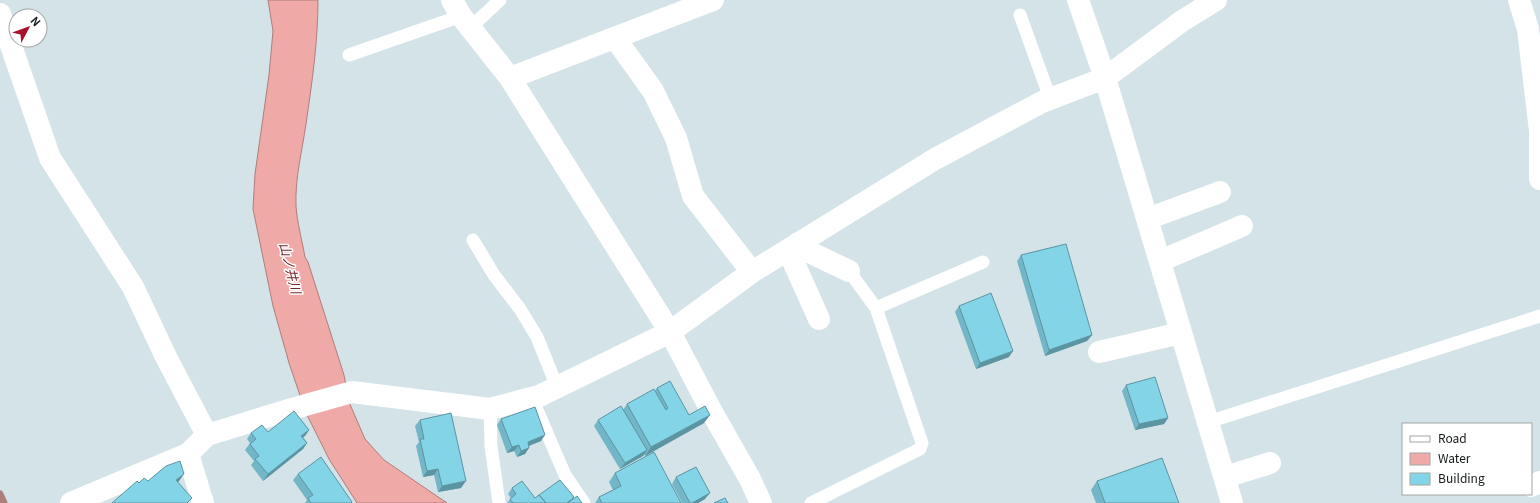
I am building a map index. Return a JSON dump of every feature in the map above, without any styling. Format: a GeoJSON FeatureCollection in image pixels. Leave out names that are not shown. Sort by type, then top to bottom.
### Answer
{"type":"FeatureCollection","features":[{"type":"Feature","properties":{"kind":"street"},"geometry":{"type":"LineString","coordinates":[[510,78],[713,0]]}},
{"type":"Feature","properties":{"kind":"street"},"geometry":{"type":"LineString","coordinates":[[1078,0],[1105,78],[1232,503]]}},
{"type":"Feature","properties":{"kind":"street"},"geometry":{"type":"LineString","coordinates":[[71,503],[188,454],[207,435],[352,392],[490,409],[539,396],[670,332],[752,272],[935,159],[1050,98],[1105,78],[1182,21],[1216,0]]}},
{"type":"Feature","properties":{"kind":"street"},"geometry":{"type":"LineString","coordinates":[[1519,0],[1528,30],[1540,131],[1540,179]]}},
{"type":"Feature","properties":{"kind":"street"},"geometry":{"type":"LineString","coordinates":[[0,14],[50,158],[133,287],[167,359],[207,435]]}},
{"type":"Feature","properties":{"kind":"street"},"geometry":{"type":"LineString","coordinates":[[461,15],[510,78],[670,332],[713,414],[750,479],[761,503]]}},
{"type":"Feature","properties":{"kind":"street"},"geometry":{"type":"LineString","coordinates":[[615,38],[653,91],[676,138],[693,196],[752,272]]}},
{"type":"Feature","properties":{"kind":"street"},"geometry":{"type":"LineString","coordinates":[[1147,218],[1220,192]]}},
{"type":"Feature","properties":{"kind":"street"},"geometry":{"type":"LineString","coordinates":[[1160,261],[1242,226]]}},
{"type":"Feature","properties":{"kind":"street"},"geometry":{"type":"LineString","coordinates":[[793,246],[803,249],[849,271]]}},
{"type":"Feature","properties":{"kind":"street"},"geometry":{"type":"LineString","coordinates":[[793,246],[819,320]]}},
{"type":"Feature","properties":{"kind":"street"},"geometry":{"type":"LineString","coordinates":[[1100,352],[1181,333]]}},
{"type":"Feature","properties":{"kind":"street"},"geometry":{"type":"LineString","coordinates":[[188,454],[204,503]]}},
{"type":"Feature","properties":{"kind":"street"},"geometry":{"type":"LineString","coordinates":[[1225,477],[1270,463]]}},
{"type":"Feature","properties":{"kind":"lane"},"geometry":{"type":"LineString","coordinates":[[349,55],[500,0]]}},
{"type":"Feature","properties":{"kind":"lane"},"geometry":{"type":"LineString","coordinates":[[1020,15],[1050,98]]}},
{"type":"Feature","properties":{"kind":"lane"},"geometry":{"type":"LineString","coordinates":[[472,240],[494,275],[520,309],[537,337],[557,387]]}},
{"type":"Feature","properties":{"kind":"lane"},"geometry":{"type":"LineString","coordinates":[[876,308],[983,262]]}},
{"type":"Feature","properties":{"kind":"lane"},"geometry":{"type":"LineString","coordinates":[[811,503],[920,448],[922,443],[876,308],[849,271]]}},
{"type":"Feature","properties":{"kind":"lane"},"geometry":{"type":"LineString","coordinates":[[1208,422],[1540,316]]}},
{"type":"Feature","properties":{"kind":"lane"},"geometry":{"type":"LineString","coordinates":[[532,398],[565,475],[584,503]]}},
{"type":"Feature","properties":{"kind":"lane"},"geometry":{"type":"LineString","coordinates":[[490,409],[491,446],[499,503]]}},
{"type":"Feature","properties":{"kind":"water","name":"山ノ井川"},"geometry":{"type":"Polygon","coordinates":[[[268,0],[318,0],[314,62],[298,175],[296,206],[298,225],[305,257],[308,262],[344,375],[349,402],[365,439],[384,460],[447,503],[357,503],[329,459],[306,413],[289,363],[273,306],[253,209],[255,174],[269,75],[273,31],[268,0]]]}},
{"type":"Feature","properties":{"kind":"building"},"geometry":{"type":"Polygon","coordinates":[[[1066,244],[1092,335],[1049,350],[1021,255],[1066,244]]]}},
{"type":"Feature","properties":{"kind":"building"},"geometry":{"type":"Polygon","coordinates":[[[991,293],[1013,351],[980,363],[959,306],[991,293]]]}},
{"type":"Feature","properties":{"kind":"building"},"geometry":{"type":"Polygon","coordinates":[[[1155,377],[1168,418],[1139,424],[1126,385],[1155,377]]]}},
{"type":"Feature","properties":{"kind":"building"},"geometry":{"type":"Polygon","coordinates":[[[670,381],[689,415],[705,406],[710,415],[651,447],[627,404],[654,389],[666,410],[668,408],[657,388],[670,381]]]}},
{"type":"Feature","properties":{"kind":"building"},"geometry":{"type":"Polygon","coordinates":[[[621,406],[647,450],[625,463],[598,420],[621,406]]]}},
{"type":"Feature","properties":{"kind":"building"},"geometry":{"type":"Polygon","coordinates":[[[535,407],[545,435],[528,442],[529,448],[521,451],[519,445],[512,447],[501,419],[535,407]]]}},
{"type":"Feature","properties":{"kind":"building"},"geometry":{"type":"Polygon","coordinates":[[[294,411],[309,430],[301,436],[307,443],[268,474],[255,459],[259,456],[250,444],[256,439],[251,433],[262,425],[268,432],[294,411]]]}},
{"type":"Feature","properties":{"kind":"building"},"geometry":{"type":"Polygon","coordinates":[[[451,413],[466,481],[442,486],[438,469],[427,471],[420,439],[424,439],[420,420],[451,413]]]}},
{"type":"Feature","properties":{"kind":"building"},"geometry":{"type":"Polygon","coordinates":[[[654,452],[681,503],[602,503],[599,497],[621,486],[615,473],[654,452]]]}},
{"type":"Feature","properties":{"kind":"building"},"geometry":{"type":"Polygon","coordinates":[[[321,457],[352,502],[351,503],[311,503],[308,498],[313,495],[298,474],[321,457]]]}},
{"type":"Feature","properties":{"kind":"building"},"geometry":{"type":"Polygon","coordinates":[[[1162,458],[1179,503],[1105,503],[1097,481],[1162,458]]]}},
{"type":"Feature","properties":{"kind":"building"},"geometry":{"type":"Polygon","coordinates":[[[180,461],[184,474],[176,480],[192,498],[187,503],[112,503],[137,481],[139,483],[144,478],[148,481],[166,466],[180,461]]]}},
{"type":"Feature","properties":{"kind":"building"},"geometry":{"type":"Polygon","coordinates":[[[696,467],[710,493],[690,503],[676,477],[696,467]]]}},
{"type":"Feature","properties":{"kind":"building"},"geometry":{"type":"Polygon","coordinates":[[[560,480],[574,497],[567,503],[546,503],[539,495],[560,480]]]}},
{"type":"Feature","properties":{"kind":"building"},"geometry":{"type":"Polygon","coordinates":[[[522,481],[535,498],[539,495],[546,503],[513,503],[510,499],[516,494],[512,488],[522,481]]]}},
{"type":"Feature","properties":{"kind":"building"},"geometry":{"type":"Polygon","coordinates":[[[577,496],[582,503],[568,503],[577,496]]]}},
{"type":"Feature","properties":{"kind":"building"},"geometry":{"type":"Polygon","coordinates":[[[725,498],[728,503],[714,503],[725,498]]]}},
{"type":"Feature","properties":{"kind":"waterway"},"geometry":{"type":"LineString","coordinates":[[0,494],[4,503]]}}]}
